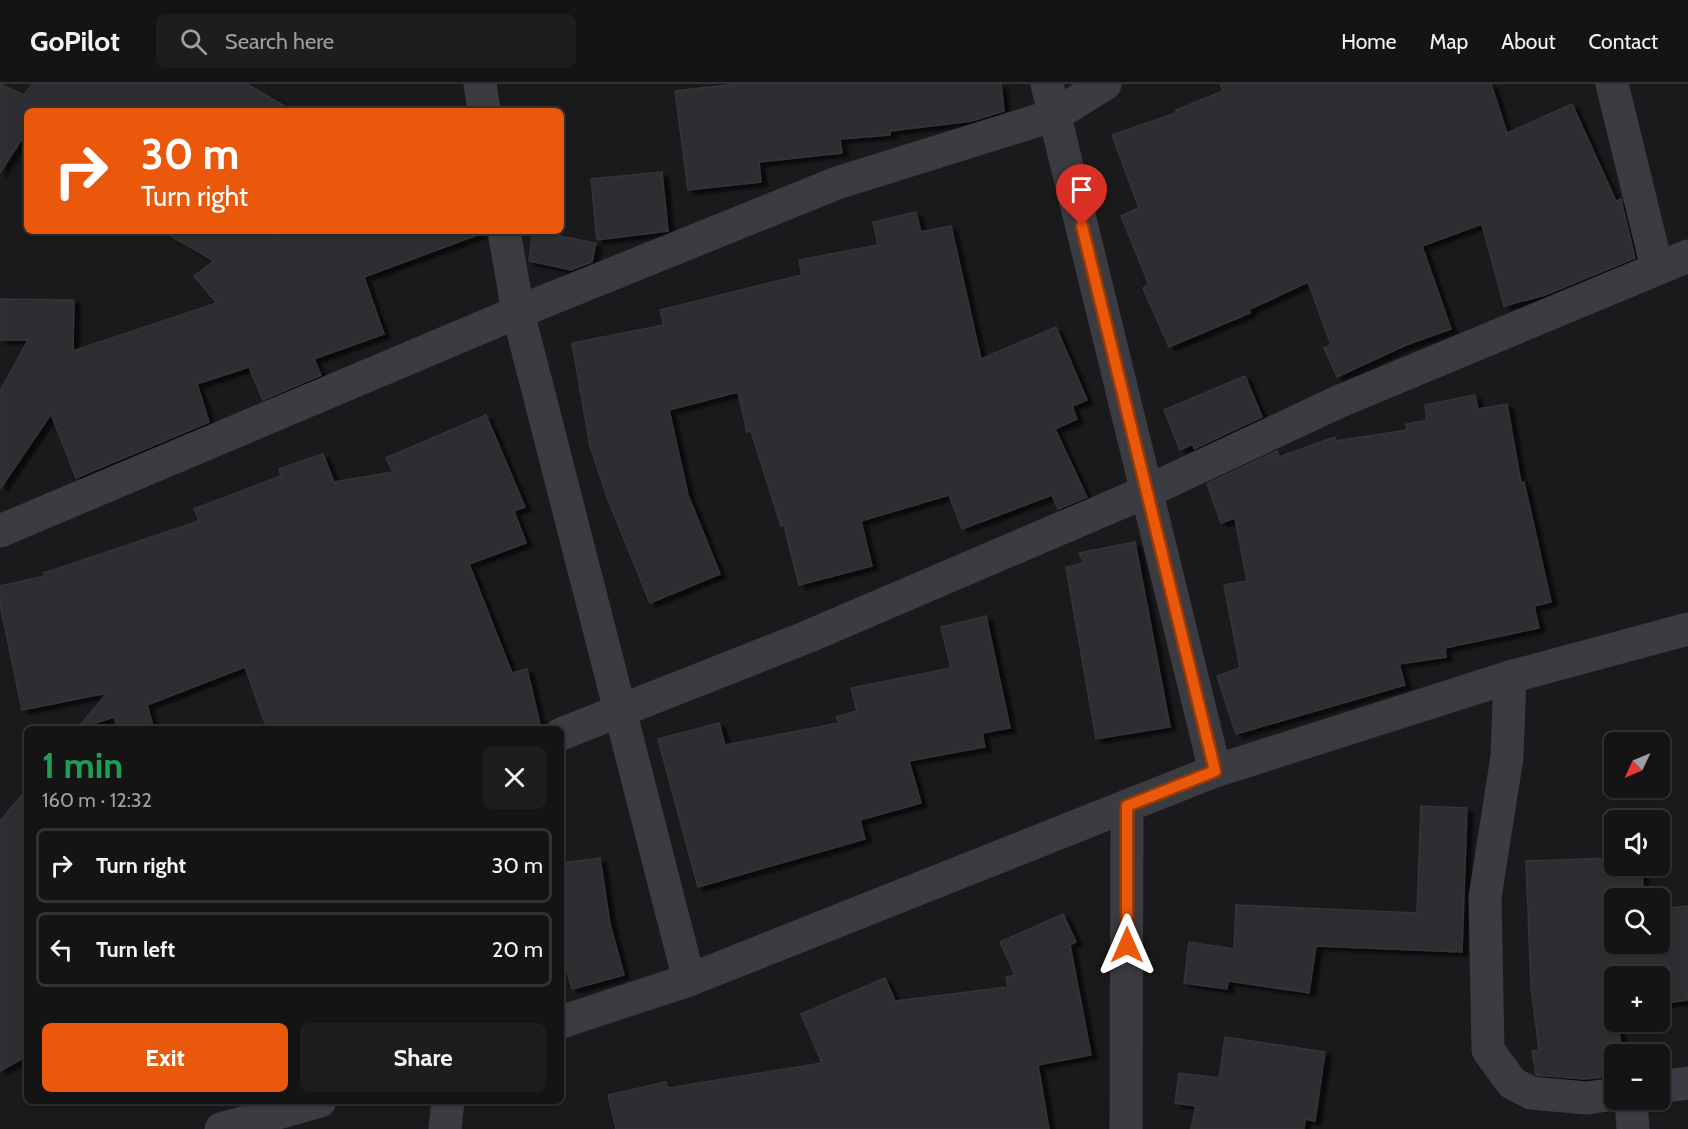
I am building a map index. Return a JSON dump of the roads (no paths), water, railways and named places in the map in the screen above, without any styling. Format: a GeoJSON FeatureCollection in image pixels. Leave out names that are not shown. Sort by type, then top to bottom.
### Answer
{"type":"FeatureCollection","features":[{"type":"Feature","properties":{"kind":"street"},"geometry":{"type":"LineString","coordinates":[[480,84],[484,108]]}},
{"type":"Feature","properties":{"kind":"street"},"geometry":{"type":"LineString","coordinates":[[1047,84],[1215,771]]}},
{"type":"Feature","properties":{"kind":"street"},"geometry":{"type":"LineString","coordinates":[[0,531],[518,312],[837,183],[1055,115],[1105,84]]}},
{"type":"Feature","properties":{"kind":"street"},"geometry":{"type":"LineString","coordinates":[[1612,84],[1657,268]]}},
{"type":"Feature","properties":{"kind":"street"},"geometry":{"type":"LineString","coordinates":[[505,234],[518,312],[689,980]]}},
{"type":"Feature","properties":{"kind":"street"},"geometry":{"type":"LineString","coordinates":[[564,733],[619,709],[807,637],[1148,491],[1338,402],[1688,256]]}},
{"type":"Feature","properties":{"kind":"street"},"geometry":{"type":"LineString","coordinates":[[564,1021],[689,980],[1215,771],[1510,677],[1688,629]]}},
{"type":"Feature","properties":{"kind":"street"},"geometry":{"type":"LineString","coordinates":[[1510,677],[1508,757],[1485,897],[1488,1050],[1512,1083],[1531,1093],[1587,1098],[1604,1095]]}},
{"type":"Feature","properties":{"kind":"street"},"geometry":{"type":"LineString","coordinates":[[1126,1129],[1127,806]]}},
{"type":"Feature","properties":{"kind":"street"},"geometry":{"type":"LineString","coordinates":[[1670,1085],[1688,1083]]}},
{"type":"Feature","properties":{"kind":"street"},"geometry":{"type":"LineString","coordinates":[[221,1129],[307,1104]]}},
{"type":"Feature","properties":{"kind":"street"},"geometry":{"type":"LineString","coordinates":[[445,1129],[447,1104]]}},
{"type":"Feature","properties":{"kind":"street"},"geometry":{"type":"LineString","coordinates":[[1631,1110],[1633,1129]]}}]}
